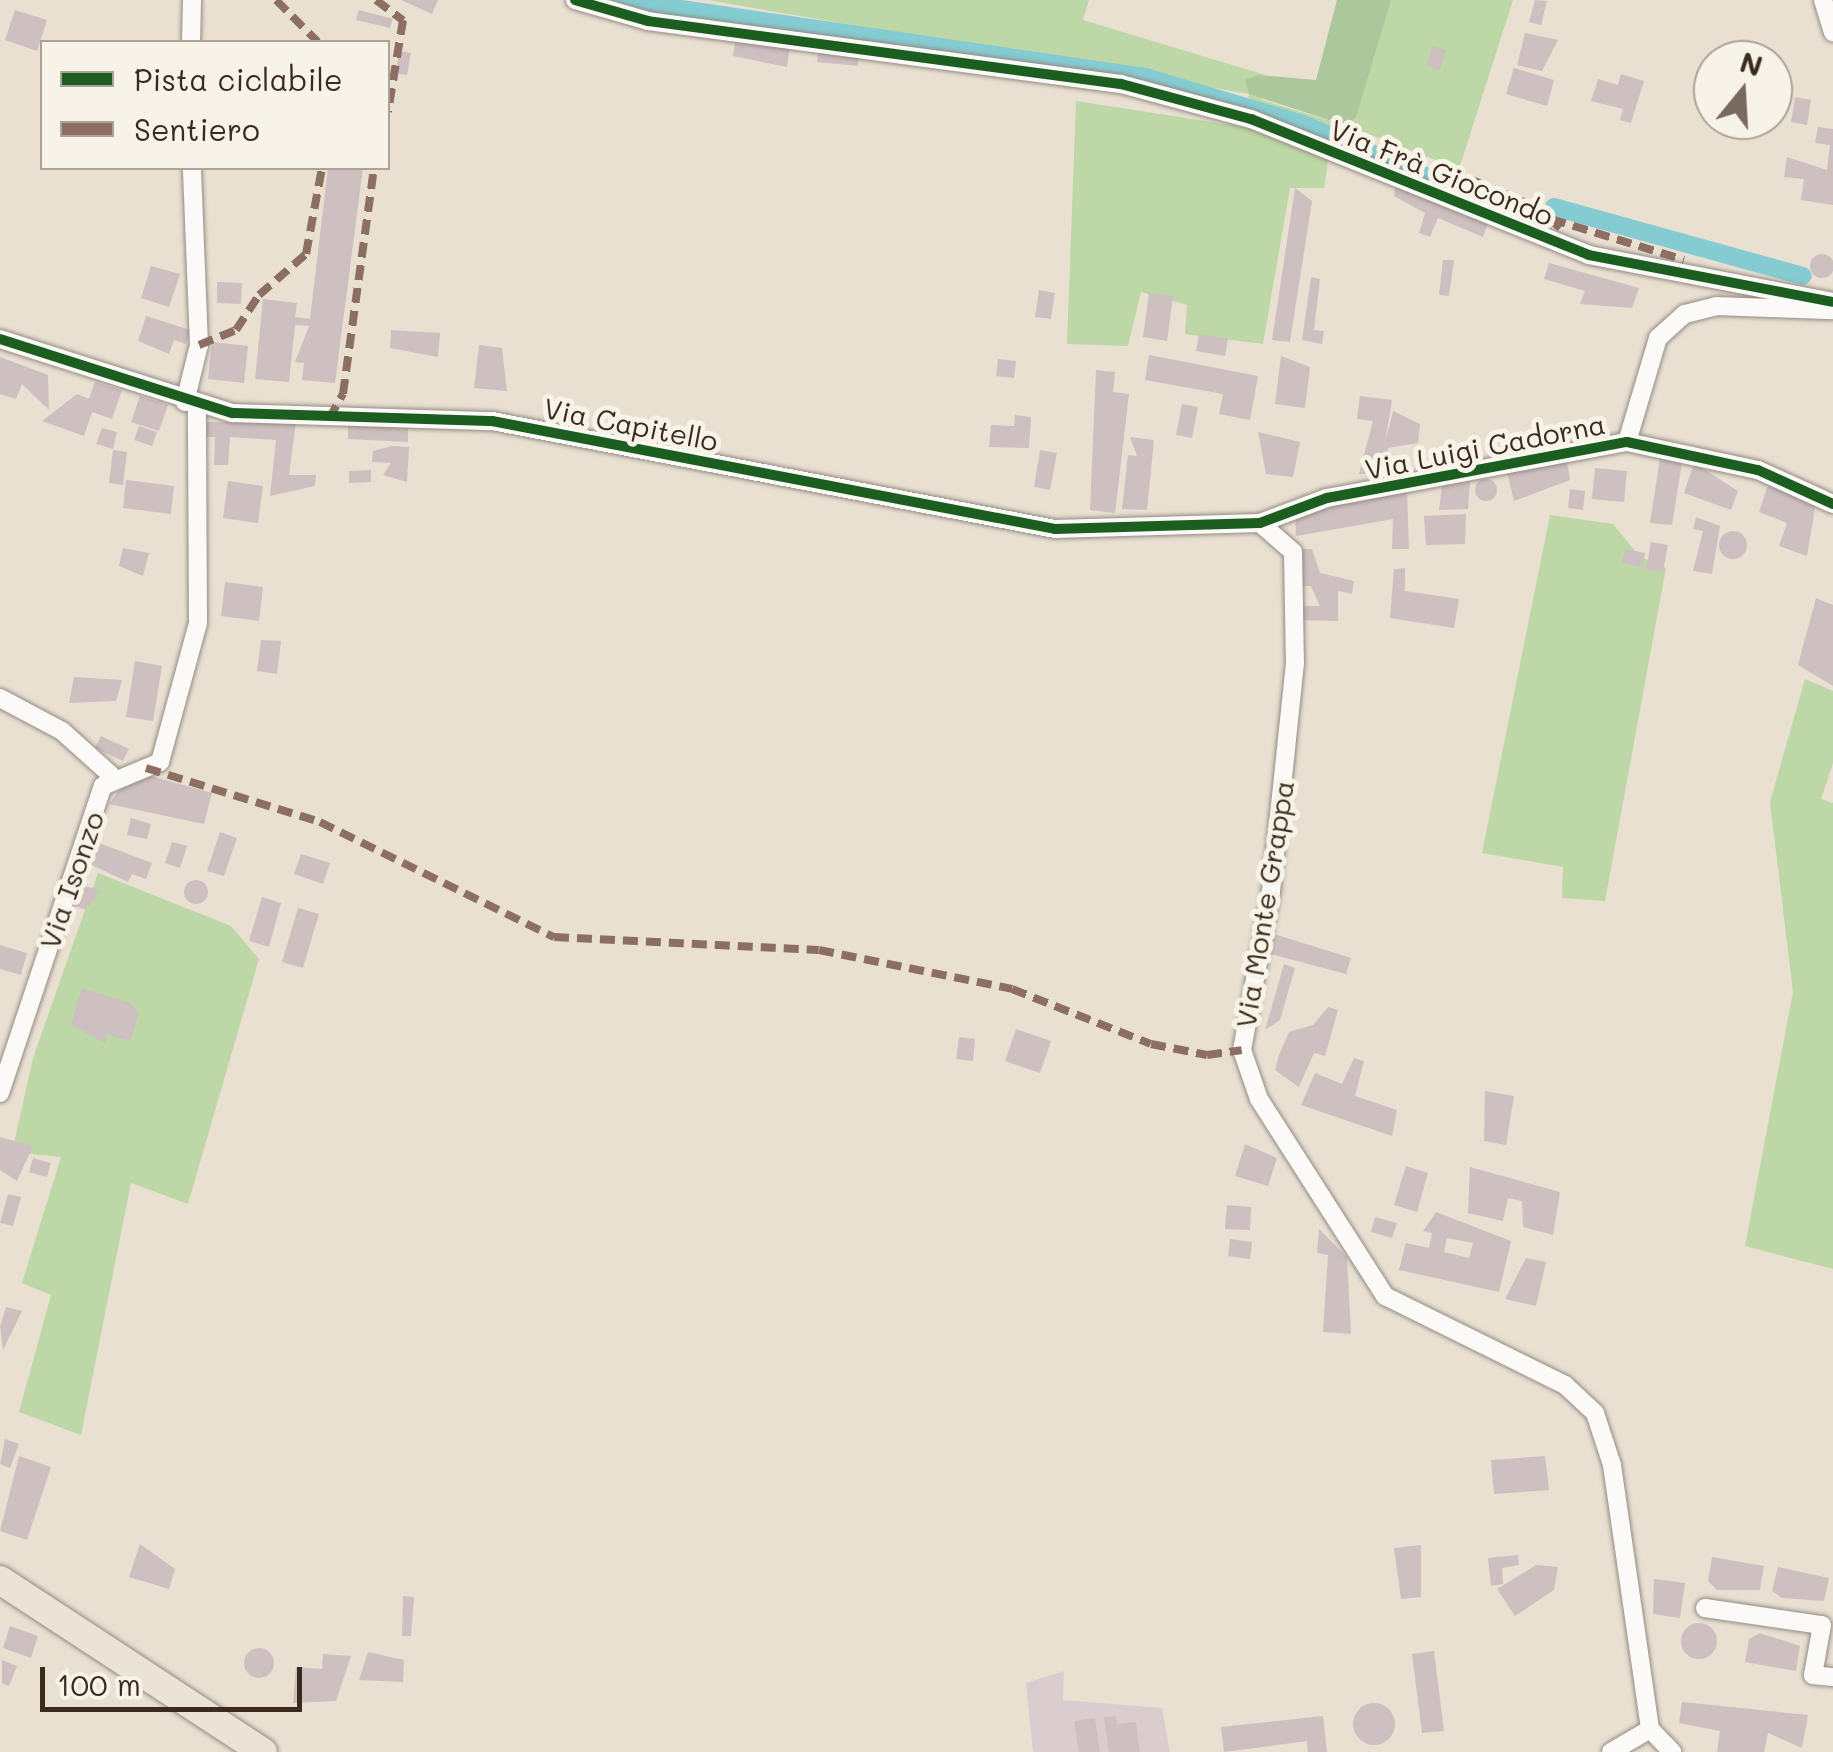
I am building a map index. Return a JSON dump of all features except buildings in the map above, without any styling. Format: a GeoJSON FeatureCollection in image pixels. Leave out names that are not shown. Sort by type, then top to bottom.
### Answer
{"type":"FeatureCollection","features":[{"type":"Feature","properties":{"kind":"main road"},"geometry":{"type":"LineString","coordinates":[[0,1580],[263,1752]]}},
{"type":"Feature","properties":{"kind":"street"},"geometry":{"type":"LineString","coordinates":[[191,40],[192,0]]}},
{"type":"Feature","properties":{"kind":"street","name":"Via Frà Giocondo"},"geometry":{"type":"LineString","coordinates":[[575,0],[648,21],[1048,71],[1179,99],[1589,256],[1833,306]]}},
{"type":"Feature","properties":{"kind":"street"},"geometry":{"type":"LineString","coordinates":[[1824,0],[1833,32]]}},
{"type":"Feature","properties":{"kind":"street"},"geometry":{"type":"LineString","coordinates":[[191,404],[200,330],[192,170]]}},
{"type":"Feature","properties":{"kind":"street"},"geometry":{"type":"LineString","coordinates":[[1627,442],[1658,338],[1685,314],[1716,306],[1833,306]]}},
{"type":"Feature","properties":{"kind":"street","name":"Via Capitello"},"geometry":{"type":"LineString","coordinates":[[0,339],[191,404],[268,418],[492,421],[1055,529],[1260,523]]}},
{"type":"Feature","properties":{"kind":"street","name":"Via Isonzo"},"geometry":{"type":"LineString","coordinates":[[0,1094],[111,775],[160,762],[198,623],[191,404]]}},
{"type":"Feature","properties":{"kind":"street","name":"Via Luigi Cadorna"},"geometry":{"type":"LineString","coordinates":[[1260,523],[1328,498],[1627,442],[1758,470],[1833,504]]}},
{"type":"Feature","properties":{"kind":"street","name":"Via Monte Grappa"},"geometry":{"type":"LineString","coordinates":[[1260,523],[1293,552],[1295,663],[1271,892],[1242,1050],[1259,1099],[1385,1296],[1565,1385],[1595,1413],[1612,1465],[1650,1729]]}},
{"type":"Feature","properties":{"kind":"street"},"geometry":{"type":"LineString","coordinates":[[0,698],[62,731],[111,775]]}},
{"type":"Feature","properties":{"kind":"street"},"geometry":{"type":"LineString","coordinates":[[1705,1608],[1822,1625],[1813,1674],[1833,1678]]}},
{"type":"Feature","properties":{"kind":"street"},"geometry":{"type":"LineString","coordinates":[[1610,1752],[1650,1729],[1672,1752]]}},
{"type":"Feature","properties":{"kind":"shaded area"},"geometry":{"type":"Polygon","coordinates":[[[1064,1671],[1063,1700],[1162,1708],[1170,1752],[1033,1752],[1026,1683],[1064,1671]]]}},
{"type":"Feature","properties":{"kind":"green space"},"geometry":{"type":"Polygon","coordinates":[[[708,0],[1089,0],[1083,20],[1272,77],[1258,75],[1262,100],[1334,122],[1324,188],[1290,188],[1263,344],[1185,334],[1187,305],[1141,292],[1128,346],[1067,344],[1076,101],[1244,127],[1249,94],[708,0]]]}},
{"type":"Feature","properties":{"kind":"green space"},"geometry":{"type":"Polygon","coordinates":[[[1337,0],[1391,0],[1356,117],[1347,126],[1249,94],[1245,80],[1258,75],[1316,80],[1337,0]]]}},
{"type":"Feature","properties":{"kind":"green space"},"geometry":{"type":"Polygon","coordinates":[[[1391,0],[1513,0],[1459,169],[1347,126],[1391,0]]]}},
{"type":"Feature","properties":{"kind":"green space"},"geometry":{"type":"Polygon","coordinates":[[[1550,515],[1613,524],[1639,556],[1666,568],[1605,901],[1562,898],[1563,867],[1482,853],[1550,515]]]}},
{"type":"Feature","properties":{"kind":"green space"},"geometry":{"type":"Polygon","coordinates":[[[1805,679],[1833,691],[1833,763],[1821,799],[1833,803],[1833,1269],[1745,1246],[1793,992],[1770,802],[1805,679]]]}},
{"type":"Feature","properties":{"kind":"green space"},"geometry":{"type":"Polygon","coordinates":[[[98,873],[231,926],[259,959],[188,1204],[131,1183],[81,1435],[19,1412],[51,1295],[22,1283],[61,1157],[12,1152],[33,1058],[98,873]]]}},
{"type":"Feature","properties":{"kind":"waterway"},"geometry":{"type":"LineString","coordinates":[[620,0],[1146,77],[1303,124],[1531,221]]}},
{"type":"Feature","properties":{"kind":"waterway"},"geometry":{"type":"LineString","coordinates":[[1554,207],[1803,276]]}},
{"type":"Feature","properties":{"kind":"marked path"},"geometry":{"type":"LineString","coordinates":[[276,0],[316,40]]}},
{"type":"Feature","properties":{"kind":"marked path"},"geometry":{"type":"LineString","coordinates":[[376,0],[403,20],[390,100]]}},
{"type":"Feature","properties":{"kind":"marked path"},"geometry":{"type":"LineString","coordinates":[[199,345],[236,330],[259,295],[306,254],[322,170]]}},
{"type":"Feature","properties":{"kind":"marked path"},"geometry":{"type":"LineString","coordinates":[[329,419],[343,394],[374,170]]}},
{"type":"Feature","properties":{"kind":"marked path"},"geometry":{"type":"LineString","coordinates":[[1451,171],[1538,208],[1560,228]]}},
{"type":"Feature","properties":{"kind":"marked path"},"geometry":{"type":"LineString","coordinates":[[1551,219],[1684,260]]}},
{"type":"Feature","properties":{"kind":"marked path"},"geometry":{"type":"LineString","coordinates":[[146,768],[320,822],[554,937],[819,950],[1012,989],[1151,1044],[1207,1055],[1242,1050]]}},
{"type":"Feature","properties":{"kind":"cycle path"},"geometry":{"type":"LineString","coordinates":[[575,0],[648,21],[1121,84],[1251,119],[1589,255],[1833,302]]}},
{"type":"Feature","properties":{"kind":"cycle path"},"geometry":{"type":"LineString","coordinates":[[0,339],[232,413],[492,421],[1055,529],[1260,523],[1327,498],[1627,442],[1758,470],[1833,504]]}}]}
